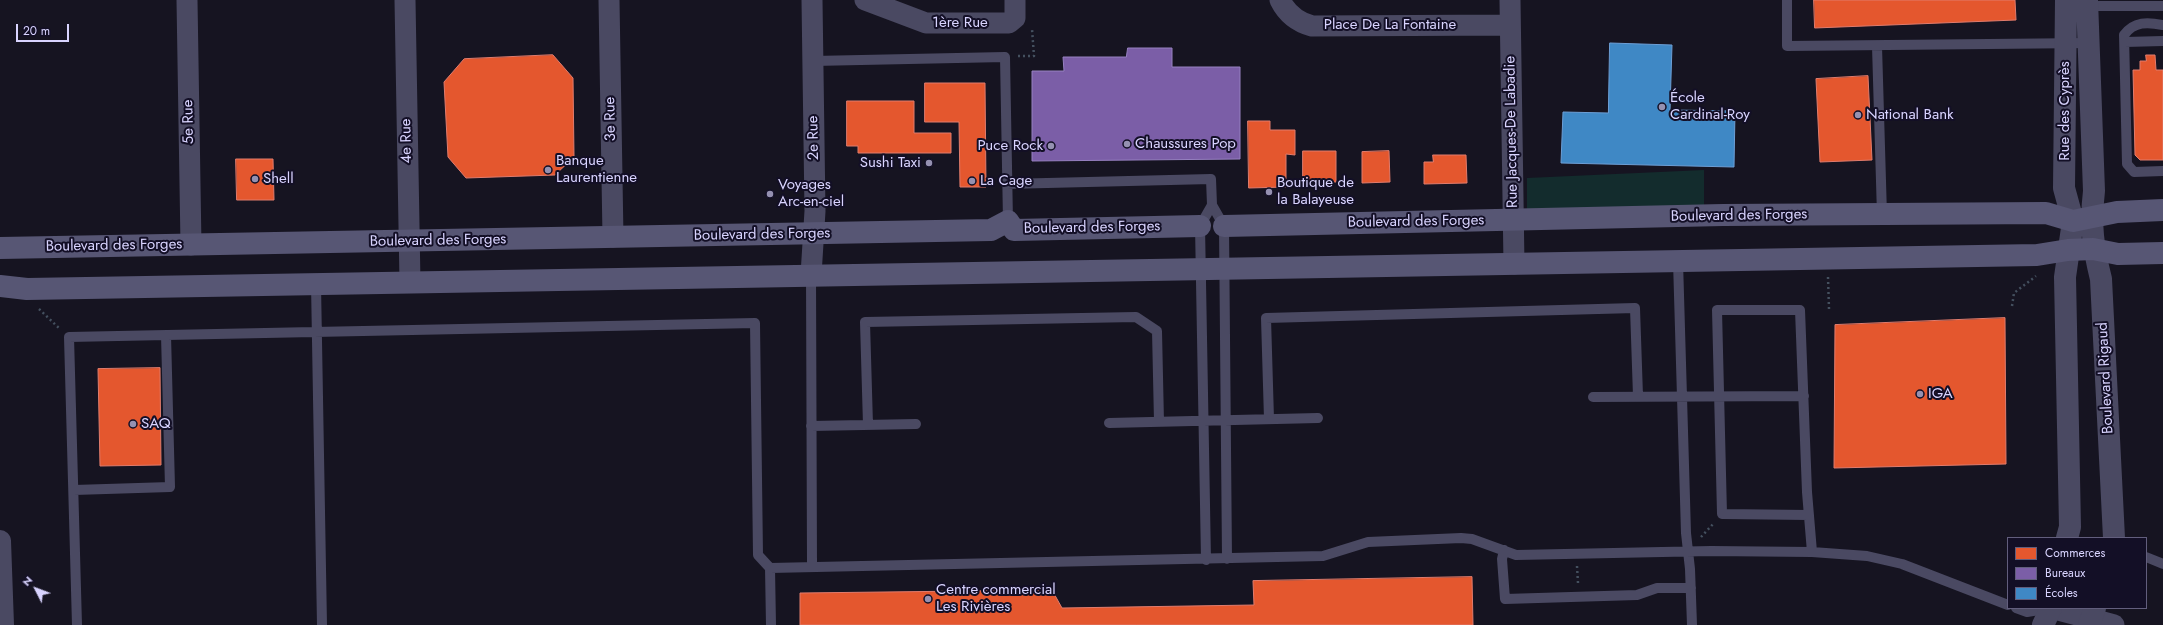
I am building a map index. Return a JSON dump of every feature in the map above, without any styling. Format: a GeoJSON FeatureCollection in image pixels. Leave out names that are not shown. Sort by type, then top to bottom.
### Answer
{"type":"FeatureCollection","features":[{"type":"Feature","properties":{"kind":"main road","name":"Boulevard des Forges"},"geometry":{"type":"LineString","coordinates":[[1224,226],[1513,221],[1723,215],[2046,213],[2082,220],[2117,212],[2163,210]]}},
{"type":"Feature","properties":{"kind":"main road","name":"Boulevard des Forges"},"geometry":{"type":"LineString","coordinates":[[0,248],[991,230],[1008,221],[1014,230],[1200,226]]}},
{"type":"Feature","properties":{"kind":"main road"},"geometry":{"type":"LineString","coordinates":[[0,286],[27,289],[1678,260],[2037,256],[2068,250],[2093,249],[2118,254],[2163,253]]}},
{"type":"Feature","properties":{"kind":"street","name":"5e Rue"},"geometry":{"type":"LineString","coordinates":[[187,0],[191,245]]}},
{"type":"Feature","properties":{"kind":"street","name":"4e Rue"},"geometry":{"type":"LineString","coordinates":[[404,0],[410,282]]}},
{"type":"Feature","properties":{"kind":"street","name":"3e Rue"},"geometry":{"type":"LineString","coordinates":[[609,0],[613,238]]}},
{"type":"Feature","properties":{"kind":"street","name":"2e Rue"},"geometry":{"type":"LineString","coordinates":[[811,275],[815,211],[812,0]]}},
{"type":"Feature","properties":{"kind":"street","name":"1ère Rue"},"geometry":{"type":"LineString","coordinates":[[865,0],[926,23],[1006,23],[1013,20]]}},
{"type":"Feature","properties":{"kind":"street"},"geometry":{"type":"LineString","coordinates":[[1013,20],[1015,15],[1015,0]]}},
{"type":"Feature","properties":{"kind":"street","name":"Place De La Fontaine"},"geometry":{"type":"LineString","coordinates":[[1280,0],[1288,14],[1295,19],[1312,26],[1510,24]]}},
{"type":"Feature","properties":{"kind":"street","name":"Rue Jacques-De Labadie"},"geometry":{"type":"LineString","coordinates":[[1510,0],[1514,264]]}},
{"type":"Feature","properties":{"kind":"street","name":"Rue des Cyprès"},"geometry":{"type":"LineString","coordinates":[[2066,3],[2064,188],[2082,220]]}},
{"type":"Feature","properties":{"kind":"street","name":"Rue des Cyprès"},"geometry":{"type":"LineString","coordinates":[[2082,220],[2094,191],[2087,3]]}},
{"type":"Feature","properties":{"kind":"street"},"geometry":{"type":"LineString","coordinates":[[2067,537],[2070,527],[2065,277],[2068,250],[2082,220]]}},
{"type":"Feature","properties":{"kind":"street","name":"Boulevard Rigaud"},"geometry":{"type":"LineString","coordinates":[[2082,220],[2093,249],[2101,279],[2114,537]]}},
{"type":"Feature","properties":{"kind":"street","name":"Boulevard des Forges"},"geometry":{"type":"LineString","coordinates":[[1200,226],[1224,226]]}},
{"type":"Feature","properties":{"kind":"street"},"geometry":{"type":"LineString","coordinates":[[0,541],[3,625]]}},
{"type":"Feature","properties":{"kind":"street"},"geometry":{"type":"LineString","coordinates":[[2043,625],[2051,609]]}},
{"type":"Feature","properties":{"kind":"street"},"geometry":{"type":"LineString","coordinates":[[2056,609],[2092,617],[2114,625]]}},
{"type":"Feature","properties":{"kind":"lane"},"geometry":{"type":"LineString","coordinates":[[1787,0],[1787,46],[2089,43]]}},
{"type":"Feature","properties":{"kind":"lane"},"geometry":{"type":"LineString","coordinates":[[2066,3],[2163,6]]}},
{"type":"Feature","properties":{"kind":"lane"},"geometry":{"type":"LineString","coordinates":[[2163,25],[2141,23],[2128,29],[2124,35],[2127,164],[2134,172],[2163,171]]}},
{"type":"Feature","properties":{"kind":"lane"},"geometry":{"type":"LineString","coordinates":[[2125,42],[2163,41]]}},
{"type":"Feature","properties":{"kind":"lane"},"geometry":{"type":"LineString","coordinates":[[1877,46],[1882,215]]}},
{"type":"Feature","properties":{"kind":"lane"},"geometry":{"type":"LineString","coordinates":[[813,61],[1005,57],[1006,184],[1008,221]]}},
{"type":"Feature","properties":{"kind":"lane"},"geometry":{"type":"LineString","coordinates":[[1006,184],[1211,179],[1212,205],[1224,226],[1227,559]]}},
{"type":"Feature","properties":{"kind":"lane"},"geometry":{"type":"LineString","coordinates":[[1206,560],[1202,269],[1200,226],[1212,205]]}},
{"type":"Feature","properties":{"kind":"lane"},"geometry":{"type":"LineString","coordinates":[[1678,260],[1682,397],[1692,625]]}},
{"type":"Feature","properties":{"kind":"lane"},"geometry":{"type":"LineString","coordinates":[[811,275],[812,566]]}},
{"type":"Feature","properties":{"kind":"lane"},"geometry":{"type":"LineString","coordinates":[[316,284],[322,625]]}},
{"type":"Feature","properties":{"kind":"lane"},"geometry":{"type":"LineString","coordinates":[[1269,420],[1266,318],[1635,308],[1638,396]]}},
{"type":"Feature","properties":{"kind":"lane"},"geometry":{"type":"LineString","coordinates":[[1809,515],[1722,514],[1717,310],[1800,310],[1812,552]]}},
{"type":"Feature","properties":{"kind":"lane"},"geometry":{"type":"LineString","coordinates":[[868,425],[865,322],[1136,317],[1157,331],[1159,422]]}},
{"type":"Feature","properties":{"kind":"lane"},"geometry":{"type":"LineString","coordinates":[[77,625],[69,337],[755,323],[758,555],[770,568],[771,625]]}},
{"type":"Feature","properties":{"kind":"lane"},"geometry":{"type":"LineString","coordinates":[[74,490],[170,487],[166,335]]}},
{"type":"Feature","properties":{"kind":"lane"},"geometry":{"type":"LineString","coordinates":[[1593,397],[1804,396]]}},
{"type":"Feature","properties":{"kind":"lane"},"geometry":{"type":"LineString","coordinates":[[1110,423],[1318,418]]}},
{"type":"Feature","properties":{"kind":"lane"},"geometry":{"type":"LineString","coordinates":[[811,426],[916,424]]}},
{"type":"Feature","properties":{"kind":"lane"},"geometry":{"type":"LineString","coordinates":[[770,568],[812,566],[1206,560],[1323,556],[1368,542],[1461,538],[1472,540],[1516,555],[1688,552],[1812,552],[1867,556],[1884,559],[2007,605]]}},
{"type":"Feature","properties":{"kind":"lane"},"geometry":{"type":"LineString","coordinates":[[1504,550],[1502,559],[1505,599],[1579,598],[1637,595],[1658,588],[1691,588]]}},
{"type":"Feature","properties":{"kind":"lane"},"geometry":{"type":"LineString","coordinates":[[2147,557],[2163,564]]}},
{"type":"Feature","properties":{"kind":"lane"},"geometry":{"type":"LineString","coordinates":[[2019,609],[2027,612],[2045,609]]}},
{"type":"Feature","properties":{"kind":"path"},"geometry":{"type":"LineString","coordinates":[[1005,57],[1034,56],[1031,20],[1013,20]]}},
{"type":"Feature","properties":{"kind":"path"},"geometry":{"type":"LineString","coordinates":[[1828,258],[1829,309]]}},
{"type":"Feature","properties":{"kind":"path"},"geometry":{"type":"LineString","coordinates":[[27,289],[41,311],[69,337]]}},
{"type":"Feature","properties":{"kind":"path"},"geometry":{"type":"LineString","coordinates":[[1688,552],[1722,514]]}},
{"type":"Feature","properties":{"kind":"path"},"geometry":{"type":"LineString","coordinates":[[1577,554],[1579,598]]}},
{"type":"Feature","properties":{"kind":"green space"},"geometry":{"type":"Polygon","coordinates":[[[1704,170],[1704,216],[1527,220],[1527,178],[1704,170]]]}},
{"type":"Feature","properties":{"kind":"building: Commerces"},"geometry":{"type":"Polygon","coordinates":[[[1814,0],[2015,0],[2016,20],[1815,28],[1814,0]]]}},
{"type":"Feature","properties":{"kind":"building: Commerces"},"geometry":{"type":"Polygon","coordinates":[[[553,55],[573,78],[574,157],[555,175],[466,178],[448,157],[444,82],[464,59],[553,55]]]}},
{"type":"Feature","properties":{"kind":"building: Commerces"},"geometry":{"type":"Polygon","coordinates":[[[2146,55],[2155,55],[2156,70],[2163,70],[2163,160],[2140,160],[2135,155],[2133,70],[2140,70],[2140,61],[2146,61],[2146,55]]]}},
{"type":"Feature","properties":{"kind":"building: Commerces"},"geometry":{"type":"Polygon","coordinates":[[[1868,76],[1872,160],[1820,162],[1816,79],[1868,76]]]}},
{"type":"Feature","properties":{"kind":"building: Commerces"},"geometry":{"type":"Polygon","coordinates":[[[925,83],[985,83],[986,187],[960,187],[959,122],[925,122],[925,83]]]}},
{"type":"Feature","properties":{"kind":"building: Commerces"},"geometry":{"type":"Polygon","coordinates":[[[847,101],[914,101],[914,133],[951,133],[951,153],[858,153],[858,146],[847,146],[847,101]]]}},
{"type":"Feature","properties":{"kind":"building: Commerces"},"geometry":{"type":"Polygon","coordinates":[[[1248,121],[1270,121],[1270,130],[1295,130],[1295,155],[1286,154],[1286,187],[1249,188],[1248,121]]]}},
{"type":"Feature","properties":{"kind":"building: Commerces"},"geometry":{"type":"Polygon","coordinates":[[[1303,151],[1336,151],[1336,182],[1303,182],[1303,151]]]}},
{"type":"Feature","properties":{"kind":"building: Commerces"},"geometry":{"type":"Polygon","coordinates":[[[1389,151],[1390,182],[1362,183],[1362,152],[1389,151]]]}},
{"type":"Feature","properties":{"kind":"building: Commerces"},"geometry":{"type":"Polygon","coordinates":[[[1433,155],[1466,155],[1467,183],[1424,184],[1424,162],[1433,162],[1433,155]]]}},
{"type":"Feature","properties":{"kind":"building: Commerces","name":"Shell"},"geometry":{"type":"Polygon","coordinates":[[[236,159],[273,159],[274,200],[237,200],[236,159]]]}},
{"type":"Feature","properties":{"kind":"building: Commerces","name":"IGA"},"geometry":{"type":"Polygon","coordinates":[[[2005,318],[2006,464],[1834,468],[1835,325],[2005,318]]]}},
{"type":"Feature","properties":{"kind":"building: Commerces"},"geometry":{"type":"Polygon","coordinates":[[[160,368],[161,465],[100,466],[98,369],[160,368]]]}},
{"type":"Feature","properties":{"kind":"building: Commerces","name":"Centre commercial Les Rivières"},"geometry":{"type":"Polygon","coordinates":[[[1472,577],[1473,625],[800,625],[800,593],[1052,590],[1062,608],[1254,605],[1253,581],[1472,577]]]}},
{"type":"Feature","properties":{"kind":"building: Bureaux"},"geometry":{"type":"Polygon","coordinates":[[[1128,48],[1172,48],[1172,67],[1240,67],[1240,159],[1032,161],[1032,71],[1064,71],[1063,57],[1126,57],[1128,48]]]}},
{"type":"Feature","properties":{"kind":"building: Écoles"},"geometry":{"type":"Polygon","coordinates":[[[1610,43],[1672,45],[1670,110],[1735,111],[1734,167],[1561,163],[1563,112],[1608,113],[1610,43]]]}},
{"type":"Feature","properties":{"kind":"place","name":"École Cardinal-Roy"},"geometry":{"type":"Point","coordinates":[1662,107]}},
{"type":"Feature","properties":{"kind":"place","name":"National Bank"},"geometry":{"type":"Point","coordinates":[1858,115]}},
{"type":"Feature","properties":{"kind":"place","name":"Chaussures Pop"},"geometry":{"type":"Point","coordinates":[1127,144]}},
{"type":"Feature","properties":{"kind":"place","name":"Puce Rock"},"geometry":{"type":"Point","coordinates":[1051,146]}},
{"type":"Feature","properties":{"kind":"place","name":"Sushi Taxi"},"geometry":{"type":"Point","coordinates":[929,163]}},
{"type":"Feature","properties":{"kind":"place","name":"Banque Laurentienne"},"geometry":{"type":"Point","coordinates":[548,170]}},
{"type":"Feature","properties":{"kind":"place","name":"Shell"},"geometry":{"type":"Point","coordinates":[255,179]}},
{"type":"Feature","properties":{"kind":"place","name":"La Cage"},"geometry":{"type":"Point","coordinates":[972,181]}},
{"type":"Feature","properties":{"kind":"place","name":"Boutique de la Balayeuse"},"geometry":{"type":"Point","coordinates":[1269,192]}},
{"type":"Feature","properties":{"kind":"place","name":"Voyages Arc-en-ciel"},"geometry":{"type":"Point","coordinates":[770,194]}},
{"type":"Feature","properties":{"kind":"place","name":"IGA"},"geometry":{"type":"Point","coordinates":[1920,394]}},
{"type":"Feature","properties":{"kind":"place","name":"SAQ"},"geometry":{"type":"Point","coordinates":[133,424]}},
{"type":"Feature","properties":{"kind":"place","name":"Centre commercial Les Rivières"},"geometry":{"type":"Point","coordinates":[928,599]}}]}
